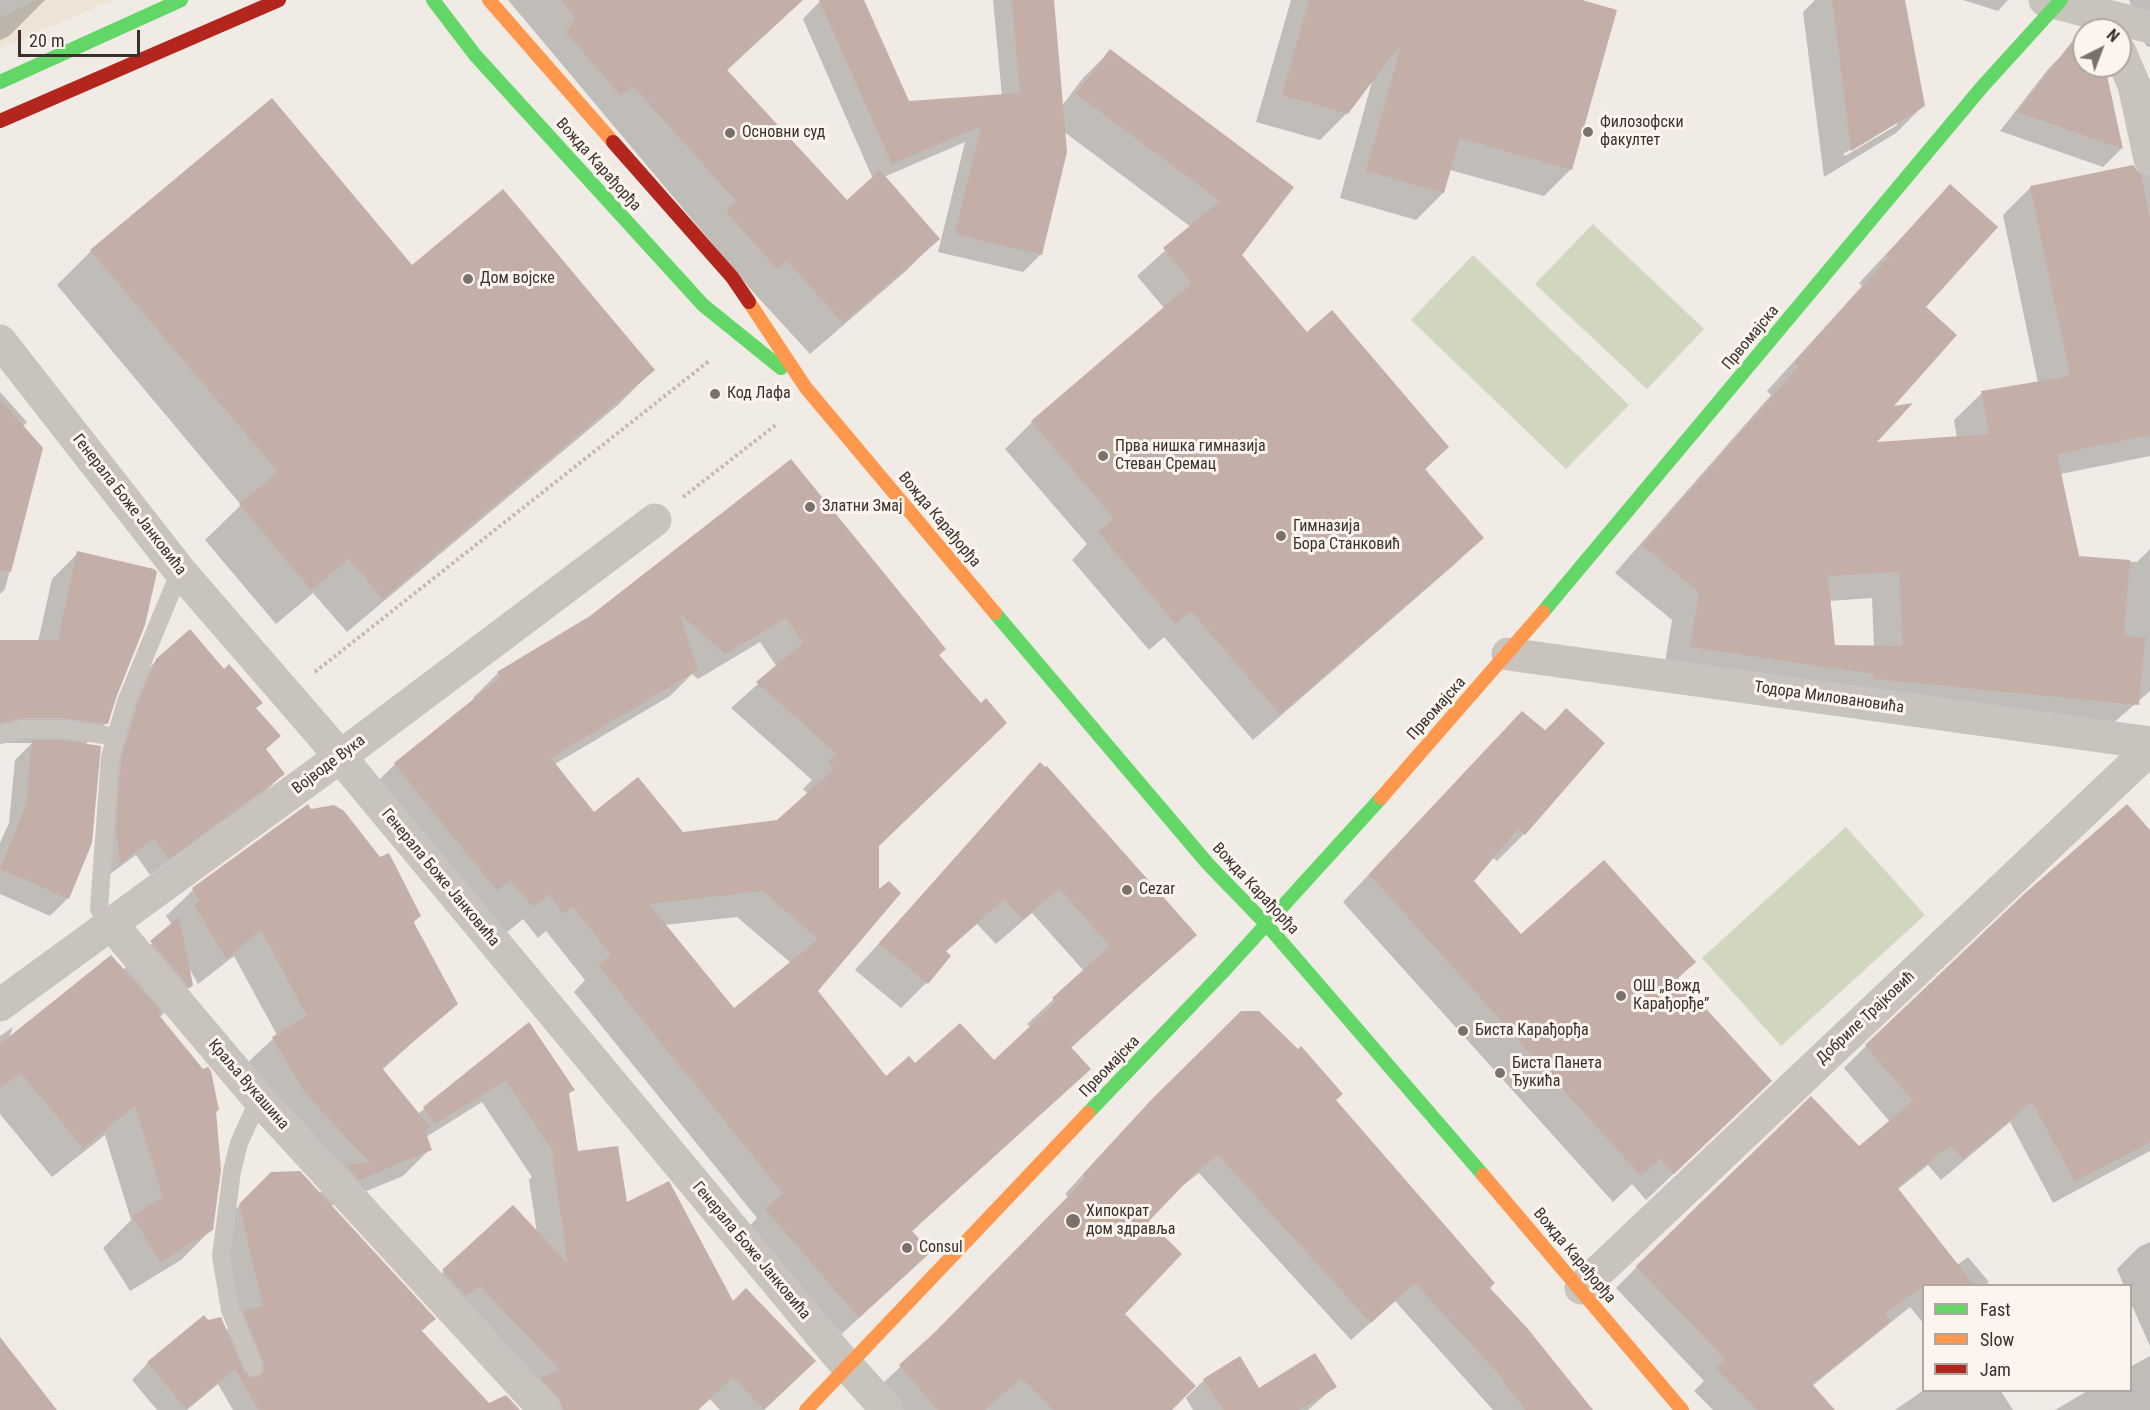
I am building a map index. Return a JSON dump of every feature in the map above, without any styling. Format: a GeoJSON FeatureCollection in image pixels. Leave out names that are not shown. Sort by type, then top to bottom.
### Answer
{"type":"FeatureCollection","features":[{"type":"Feature","properties":{"kind":"street"},"geometry":{"type":"LineString","coordinates":[[0,82],[181,0]]}},
{"type":"Feature","properties":{"kind":"street"},"geometry":{"type":"LineString","coordinates":[[0,121],[279,0]]}},
{"type":"Feature","properties":{"kind":"street","name":"Вожда Карађорђа"},"geometry":{"type":"LineString","coordinates":[[433,0],[475,54],[703,305],[806,388]]}},
{"type":"Feature","properties":{"kind":"street","name":"Вожда Карађорђа"},"geometry":{"type":"LineString","coordinates":[[489,0],[732,277],[806,388],[1208,864],[1267,925],[1581,1288],[1682,1410]]}},
{"type":"Feature","properties":{"kind":"street"},"geometry":{"type":"LineString","coordinates":[[2055,1],[2150,27]]}},
{"type":"Feature","properties":{"kind":"street"},"geometry":{"type":"LineString","coordinates":[[2055,1],[2081,18]]}},
{"type":"Feature","properties":{"kind":"street","name":"Првомајска"},"geometry":{"type":"LineString","coordinates":[[806,1410],[1267,925],[1508,654],[2055,1]]}},
{"type":"Feature","properties":{"kind":"street"},"geometry":{"type":"LineString","coordinates":[[2131,78],[2150,159]]}},
{"type":"Feature","properties":{"kind":"street","name":"Генерала Боже Јанковића"},"geometry":{"type":"LineString","coordinates":[[0,341],[180,571],[887,1410]]}},
{"type":"Feature","properties":{"kind":"street","name":"Војводе Вука"},"geometry":{"type":"LineString","coordinates":[[0,1005],[339,757],[655,520]]}},
{"type":"Feature","properties":{"kind":"street","name":"Тодора Миловановића"},"geometry":{"type":"LineString","coordinates":[[1508,654],[2150,743]]}},
{"type":"Feature","properties":{"kind":"street","name":"Добриле Трајковић"},"geometry":{"type":"LineString","coordinates":[[1581,1288],[2150,749]]}},
{"type":"Feature","properties":{"kind":"street","name":"Краља Вукашина"},"geometry":{"type":"LineString","coordinates":[[112,925],[259,1099],[545,1410]]}},
{"type":"Feature","properties":{"kind":"lane","name":"Краља Вукашина"},"geometry":{"type":"LineString","coordinates":[[112,925],[103,917],[99,908],[111,757],[126,702],[180,571]]}},
{"type":"Feature","properties":{"kind":"lane"},"geometry":{"type":"LineString","coordinates":[[0,735],[24,729],[63,729],[117,736]]}},
{"type":"Feature","properties":{"kind":"lane"},"geometry":{"type":"LineString","coordinates":[[254,1367],[230,1310],[221,1256],[227,1196],[239,1143],[259,1099]]}},
{"type":"Feature","properties":{"kind":"path"},"geometry":{"type":"LineString","coordinates":[[305,680],[709,361]]}},
{"type":"Feature","properties":{"kind":"path"},"geometry":{"type":"LineString","coordinates":[[655,520],[777,424]]}},
{"type":"Feature","properties":{"kind":"green space"},"geometry":{"type":"Polygon","coordinates":[[[1593,224],[1704,329],[1647,389],[1535,284],[1593,224]]]}},
{"type":"Feature","properties":{"kind":"green space"},"geometry":{"type":"Polygon","coordinates":[[[1473,255],[1629,405],[1566,469],[1411,320],[1473,255]]]}},
{"type":"Feature","properties":{"kind":"green space"},"geometry":{"type":"Polygon","coordinates":[[[1846,827],[1925,915],[1781,1046],[1702,958],[1846,827]]]}},
{"type":"Feature","properties":{"kind":"shaded area"},"geometry":{"type":"Polygon","coordinates":[[[36,0],[113,0],[0,48],[0,18],[36,0]]]}},
{"type":"Feature","properties":{"kind":"building","name":"Основни суд"},"geometry":{"type":"Polygon","coordinates":[[[562,0],[803,0],[727,70],[847,200],[880,170],[940,239],[843,323],[787,261],[777,269],[726,211],[736,201],[633,86],[621,96],[566,32],[575,18],[562,0]]]}},
{"type":"Feature","properties":{"kind":"building"},"geometry":{"type":"Polygon","coordinates":[[[819,0],[864,0],[909,101],[1020,93],[1012,0],[1054,0],[1067,152],[1042,255],[955,234],[981,126],[892,164],[819,0]]]}},
{"type":"Feature","properties":{"kind":"building"},"geometry":{"type":"Polygon","coordinates":[[[1309,0],[1582,0],[1617,10],[1572,170],[1460,138],[1444,193],[1366,171],[1402,42],[1348,114],[1282,95],[1309,0]]]}},
{"type":"Feature","properties":{"kind":"building"},"geometry":{"type":"Polygon","coordinates":[[[1832,0],[1905,0],[1925,106],[1851,151],[1832,0]]]}},
{"type":"Feature","properties":{"kind":"building"},"geometry":{"type":"Polygon","coordinates":[[[2072,42],[2072,78],[2108,78],[2123,149],[2017,112],[2072,42]]]}},
{"type":"Feature","properties":{"kind":"building"},"geometry":{"type":"Polygon","coordinates":[[[1110,49],[1294,187],[1242,255],[1307,332],[1332,310],[1449,447],[1425,469],[1484,538],[1280,714],[1191,611],[1176,624],[1098,532],[1114,518],[1031,421],[1192,283],[1163,248],[1220,201],[1076,94],[1110,49]]]}},
{"type":"Feature","properties":{"kind":"building"},"geometry":{"type":"Polygon","coordinates":[[[272,98],[412,265],[503,189],[655,370],[383,599],[349,559],[311,590],[239,504],[278,472],[90,250],[272,98]]]}},
{"type":"Feature","properties":{"kind":"building"},"geometry":{"type":"Polygon","coordinates":[[[2133,165],[2141,175],[2150,219],[2150,435],[2057,454],[2079,556],[2130,560],[2124,636],[2145,638],[2139,705],[1873,679],[1873,674],[1690,647],[1699,592],[1642,545],[1798,367],[1794,363],[1889,257],[1886,255],[1950,184],[1998,227],[1926,307],[1957,335],[1894,406],[1913,403],[1877,442],[1989,434],[1981,391],[2070,376],[2030,186],[2133,165]],[[1899,572],[1828,576],[1835,645],[1903,646],[1899,572]]]}},
{"type":"Feature","properties":{"kind":"building"},"geometry":{"type":"Polygon","coordinates":[[[0,399],[43,448],[11,572],[0,570],[0,399]]]}},
{"type":"Feature","properties":{"kind":"building"},"geometry":{"type":"Polygon","coordinates":[[[791,459],[946,649],[939,655],[981,703],[986,698],[1007,723],[879,846],[879,889],[889,881],[901,893],[818,991],[886,1076],[909,1056],[915,1063],[960,1023],[994,1060],[1056,1002],[1052,998],[1110,946],[1059,888],[1023,920],[1004,899],[946,951],[951,956],[928,984],[879,943],[1040,762],[1045,767],[1047,766],[1197,935],[1071,1047],[1091,1069],[912,1231],[931,1252],[859,1318],[765,1209],[783,1193],[598,965],[611,955],[573,907],[564,914],[549,895],[533,907],[510,880],[497,891],[394,763],[501,677],[497,672],[590,616],[791,459]],[[680,614],[698,670],[551,758],[594,812],[638,777],[683,832],[777,820],[834,769],[828,762],[837,754],[756,682],[803,643],[786,618],[725,654],[680,614]],[[763,891],[649,904],[734,1008],[818,939],[763,891]]]}},
{"type":"Feature","properties":{"kind":"building"},"geometry":{"type":"Polygon","coordinates":[[[77,551],[154,569],[157,572],[145,625],[108,724],[63,718],[24,718],[0,723],[0,640],[58,640],[77,551]]]}},
{"type":"Feature","properties":{"kind":"building"},"geometry":{"type":"Polygon","coordinates":[[[190,629],[224,669],[229,664],[263,703],[256,708],[281,736],[266,749],[285,774],[169,859],[154,838],[120,864],[116,827],[121,759],[137,706],[156,659],[190,629]]]}},
{"type":"Feature","properties":{"kind":"building"},"geometry":{"type":"Polygon","coordinates":[[[1566,708],[1605,743],[1525,835],[1518,829],[1474,881],[1521,934],[1604,860],[1696,962],[1678,978],[1772,1081],[1674,1174],[1660,1159],[1641,1176],[1369,874],[1522,711],[1546,731],[1566,708]]]}},
{"type":"Feature","properties":{"kind":"building"},"geometry":{"type":"Polygon","coordinates":[[[32,740],[62,740],[101,746],[92,843],[69,899],[0,869],[26,804],[32,740]]]}},
{"type":"Feature","properties":{"kind":"building"},"geometry":{"type":"Polygon","coordinates":[[[308,804],[311,809],[334,805],[344,811],[380,857],[389,853],[421,916],[413,921],[458,1004],[382,1068],[430,1127],[425,1130],[432,1150],[359,1180],[346,1165],[369,1162],[305,1093],[272,1037],[307,1016],[261,930],[226,959],[194,905],[200,900],[192,888],[308,804]]]}},
{"type":"Feature","properties":{"kind":"building"},"geometry":{"type":"Polygon","coordinates":[[[2127,804],[2150,830],[2150,1142],[2075,1182],[2032,1102],[1963,1159],[1951,1145],[1897,1187],[1973,1284],[1922,1284],[1922,1287],[1885,1314],[1891,1321],[1812,1384],[1835,1410],[1757,1410],[1715,1368],[1725,1359],[1636,1266],[1811,1096],[1859,1146],[1913,1101],[1865,1045],[2024,894],[2127,804]]]}},
{"type":"Feature","properties":{"kind":"building"},"geometry":{"type":"Polygon","coordinates":[[[179,917],[193,985],[190,988],[150,941],[179,917]]]}},
{"type":"Feature","properties":{"kind":"building"},"geometry":{"type":"Polygon","coordinates":[[[111,955],[161,1011],[158,1014],[203,1069],[208,1067],[211,1071],[219,1110],[216,1111],[221,1170],[213,1230],[160,1262],[132,1216],[163,1197],[135,1106],[83,1148],[21,1073],[0,1088],[0,1044],[111,955]]]}},
{"type":"Feature","properties":{"kind":"building"},"geometry":{"type":"Polygon","coordinates":[[[1241,1011],[1259,1011],[1298,1049],[1301,1046],[1343,1094],[1336,1100],[1495,1283],[1490,1288],[1528,1329],[1593,1410],[1525,1410],[1495,1370],[1415,1283],[1371,1323],[1218,1155],[1195,1173],[1149,1221],[1182,1254],[1125,1314],[1196,1386],[1172,1410],[1053,1410],[1021,1378],[985,1410],[938,1410],[899,1365],[935,1332],[1086,1178],[1083,1174],[1152,1099],[1241,1011]]]}},
{"type":"Feature","properties":{"kind":"building"},"geometry":{"type":"Polygon","coordinates":[[[529,1022],[575,1090],[569,1093],[578,1151],[618,1146],[627,1202],[669,1181],[733,1301],[746,1288],[816,1361],[764,1410],[733,1377],[698,1410],[563,1410],[559,1398],[541,1378],[559,1369],[480,1286],[466,1296],[442,1270],[513,1205],[568,1264],[552,1155],[555,1155],[506,1081],[435,1124],[423,1107],[529,1022]]]}},
{"type":"Feature","properties":{"kind":"building"},"geometry":{"type":"Polygon","coordinates":[[[300,1171],[436,1319],[421,1330],[489,1403],[506,1395],[520,1410],[259,1410],[235,1369],[186,1409],[147,1362],[204,1315],[208,1320],[221,1317],[244,1372],[252,1378],[263,1374],[264,1363],[243,1311],[263,1306],[239,1204],[271,1172],[300,1171]]]}},
{"type":"Feature","properties":{"kind":"building"},"geometry":{"type":"Polygon","coordinates":[[[0,1337],[57,1410],[0,1410],[0,1337]]]}},
{"type":"Feature","properties":{"kind":"building"},"geometry":{"type":"Polygon","coordinates":[[[1315,1353],[1337,1387],[1299,1410],[1223,1410],[1203,1379],[1240,1356],[1259,1388],[1315,1353]]]}},
{"type":"Feature","properties":{"kind":"traffic: fast"},"geometry":{"type":"LineString","coordinates":[[0,82],[181,0]]}},
{"type":"Feature","properties":{"kind":"traffic: fast"},"geometry":{"type":"LineString","coordinates":[[433,0],[475,55],[703,305],[781,368]]}},
{"type":"Feature","properties":{"kind":"traffic: fast"},"geometry":{"type":"LineString","coordinates":[[1543,612],[1982,87],[2061,0]]}},
{"type":"Feature","properties":{"kind":"traffic: fast"},"geometry":{"type":"LineString","coordinates":[[995,613],[1208,864],[1267,925],[1483,1175]]}},
{"type":"Feature","properties":{"kind":"traffic: fast"},"geometry":{"type":"LineString","coordinates":[[1088,1113],[1222,973],[1381,798]]}},
{"type":"Feature","properties":{"kind":"traffic: slow"},"geometry":{"type":"LineString","coordinates":[[489,0],[613,142]]}},
{"type":"Feature","properties":{"kind":"traffic: slow"},"geometry":{"type":"LineString","coordinates":[[749,302],[806,388],[995,613]]}},
{"type":"Feature","properties":{"kind":"traffic: slow"},"geometry":{"type":"LineString","coordinates":[[1381,798],[1543,612]]}},
{"type":"Feature","properties":{"kind":"traffic: slow"},"geometry":{"type":"LineString","coordinates":[[806,1410],[1088,1113]]}},
{"type":"Feature","properties":{"kind":"traffic: slow"},"geometry":{"type":"LineString","coordinates":[[1483,1175],[1682,1410]]}},
{"type":"Feature","properties":{"kind":"traffic: jam"},"geometry":{"type":"LineString","coordinates":[[0,121],[279,0]]}},
{"type":"Feature","properties":{"kind":"traffic: jam"},"geometry":{"type":"LineString","coordinates":[[613,142],[732,277],[749,302]]}},
{"type":"Feature","properties":{"kind":"place","name":"Филозофски факултет"},"geometry":{"type":"Point","coordinates":[1588,132]}},
{"type":"Feature","properties":{"kind":"place","name":"Основни суд"},"geometry":{"type":"Point","coordinates":[730,133]}},
{"type":"Feature","properties":{"kind":"place","name":"Дом војске"},"geometry":{"type":"Point","coordinates":[468,279]}},
{"type":"Feature","properties":{"kind":"place","name":"Код Лафа"},"geometry":{"type":"Point","coordinates":[715,394]}},
{"type":"Feature","properties":{"kind":"place","name":"Прва нишка гимназија Стеван Сремац"},"geometry":{"type":"Point","coordinates":[1103,456]}},
{"type":"Feature","properties":{"kind":"place","name":"Златни Змај"},"geometry":{"type":"Point","coordinates":[810,507]}},
{"type":"Feature","properties":{"kind":"place","name":"Гимназија Бора Станковић"},"geometry":{"type":"Point","coordinates":[1281,536]}},
{"type":"Feature","properties":{"kind":"place","name":"Cezar"},"geometry":{"type":"Point","coordinates":[1127,890]}},
{"type":"Feature","properties":{"kind":"place","name":"ОШ „Вожд Карађорђе”"},"geometry":{"type":"Point","coordinates":[1621,996]}},
{"type":"Feature","properties":{"kind":"place","name":"Биста Карађорђа"},"geometry":{"type":"Point","coordinates":[1463,1031]}},
{"type":"Feature","properties":{"kind":"place","name":"Биста Панета Ђукића"},"geometry":{"type":"Point","coordinates":[1500,1073]}},
{"type":"Feature","properties":{"kind":"place","name":"Хипократ дом здравља"},"geometry":{"type":"Point","coordinates":[1073,1221]}},
{"type":"Feature","properties":{"kind":"place","name":"Consul"},"geometry":{"type":"Point","coordinates":[907,1248]}}]}
